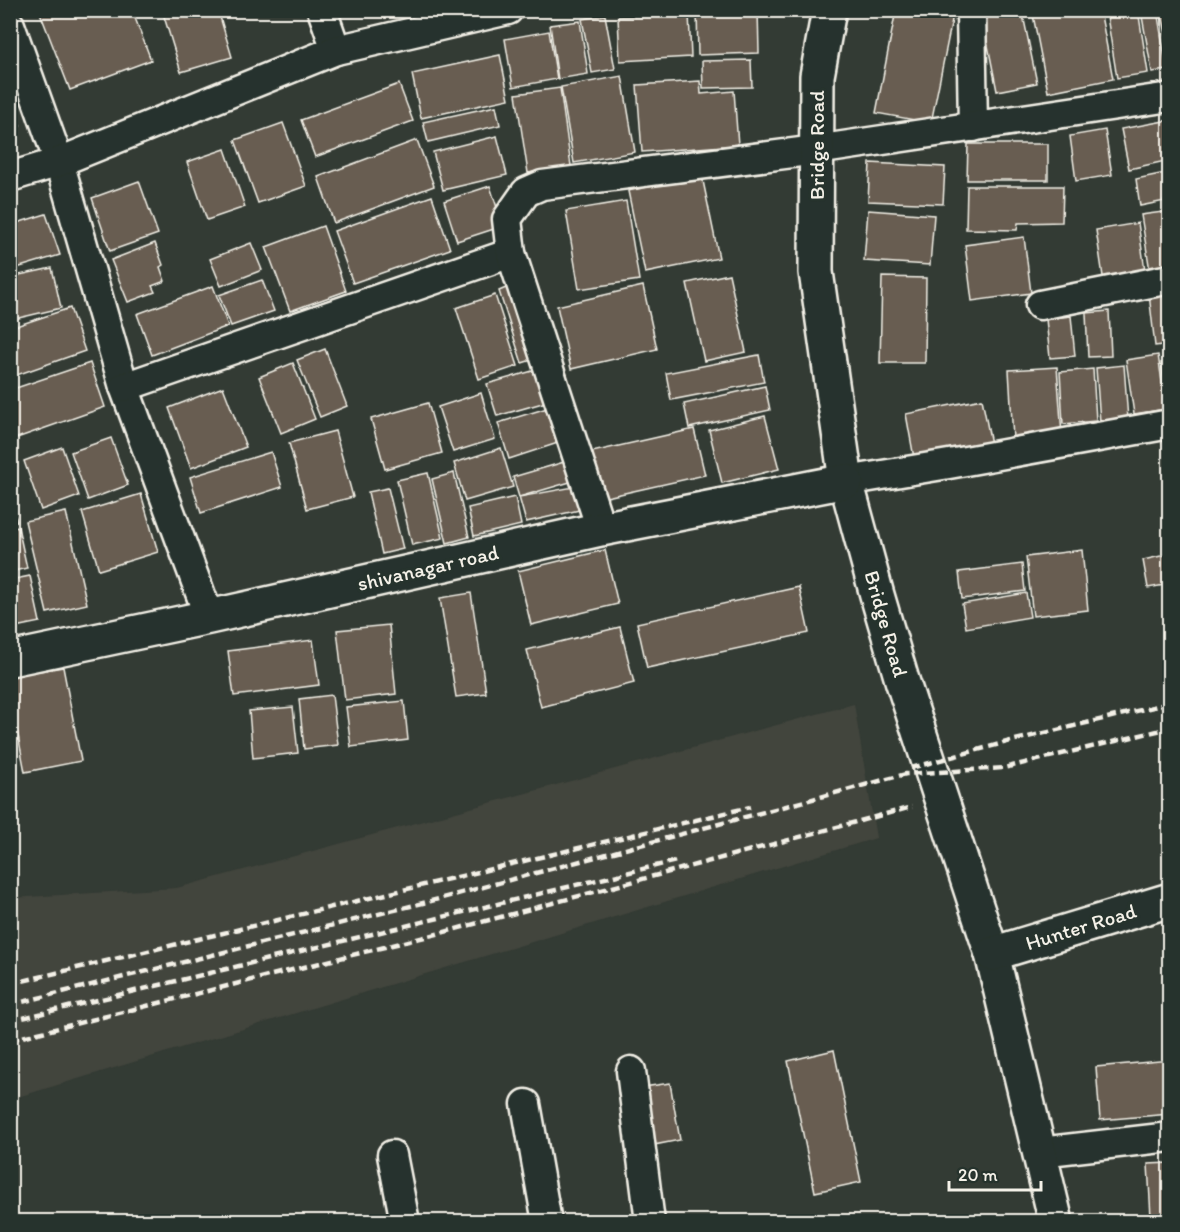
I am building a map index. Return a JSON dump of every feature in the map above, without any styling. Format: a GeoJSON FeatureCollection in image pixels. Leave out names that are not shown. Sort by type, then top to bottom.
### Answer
{"type":"FeatureCollection","features":[{"type":"Feature","properties":{"kind":"street"},"geometry":{"type":"LineString","coordinates":[[322,10],[336,51]]}},
{"type":"Feature","properties":{"kind":"street"},"geometry":{"type":"LineString","coordinates":[[10,177],[59,162],[336,51],[508,10]]}},
{"type":"Feature","properties":{"kind":"street","name":"Bridge Road"},"geometry":{"type":"LineString","coordinates":[[829,10],[817,76],[816,272],[846,481],[902,680],[992,954],[1055,1221]]}},
{"type":"Feature","properties":{"kind":"street"},"geometry":{"type":"LineString","coordinates":[[971,10],[973,127]]}},
{"type":"Feature","properties":{"kind":"street"},"geometry":{"type":"LineString","coordinates":[[10,25],[59,162],[124,387],[209,617]]}},
{"type":"Feature","properties":{"kind":"street"},"geometry":{"type":"LineString","coordinates":[[601,529],[511,253],[507,219],[526,192],[542,185],[816,150],[1170,97]]}},
{"type":"Feature","properties":{"kind":"street"},"geometry":{"type":"LineString","coordinates":[[124,387],[511,253]]}},
{"type":"Feature","properties":{"kind":"street"},"geometry":{"type":"LineString","coordinates":[[1040,305],[1170,279]]}},
{"type":"Feature","properties":{"kind":"street"},"geometry":{"type":"LineString","coordinates":[[846,481],[1170,424]]}},
{"type":"Feature","properties":{"kind":"street","name":"shivanagar road"},"geometry":{"type":"LineString","coordinates":[[10,659],[601,529],[846,481]]}},
{"type":"Feature","properties":{"kind":"street","name":"Hunter Road"},"geometry":{"type":"LineString","coordinates":[[992,954],[1170,900]]}},
{"type":"Feature","properties":{"kind":"street"},"geometry":{"type":"LineString","coordinates":[[631,1071],[650,1221]]}},
{"type":"Feature","properties":{"kind":"street"},"geometry":{"type":"LineString","coordinates":[[526,1104],[547,1221]]}},
{"type":"Feature","properties":{"kind":"street"},"geometry":{"type":"LineString","coordinates":[[1040,1152],[1170,1137]]}},
{"type":"Feature","properties":{"kind":"street"},"geometry":{"type":"LineString","coordinates":[[392,1155],[405,1221]]}},
{"type":"Feature","properties":{"kind":"shaded area"},"geometry":{"type":"Polygon","coordinates":[[[854,704],[876,838],[11,1099],[11,898],[177,888],[854,704]]]}},
{"type":"Feature","properties":{"kind":"building"},"geometry":{"type":"Polygon","coordinates":[[[39,10],[132,10],[151,60],[70,90],[39,10]]]}},
{"type":"Feature","properties":{"kind":"building"},"geometry":{"type":"Polygon","coordinates":[[[162,10],[218,10],[232,57],[181,72],[162,10]]]}},
{"type":"Feature","properties":{"kind":"building"},"geometry":{"type":"Polygon","coordinates":[[[758,10],[759,53],[698,55],[697,11],[758,10]]]}},
{"type":"Feature","properties":{"kind":"building"},"geometry":{"type":"Polygon","coordinates":[[[896,10],[954,10],[931,123],[876,113],[896,10]]]}},
{"type":"Feature","properties":{"kind":"building"},"geometry":{"type":"Polygon","coordinates":[[[981,10],[1022,10],[1037,83],[997,91],[981,10]]]}},
{"type":"Feature","properties":{"kind":"building"},"geometry":{"type":"Polygon","coordinates":[[[1032,10],[1100,10],[1113,79],[1048,92],[1032,10]]]}},
{"type":"Feature","properties":{"kind":"building"},"geometry":{"type":"Polygon","coordinates":[[[1106,10],[1138,10],[1148,73],[1117,78],[1106,10]]]}},
{"type":"Feature","properties":{"kind":"building"},"geometry":{"type":"Polygon","coordinates":[[[1157,10],[1167,70],[1152,72],[1141,11],[1157,10]]]}},
{"type":"Feature","properties":{"kind":"building"},"geometry":{"type":"Polygon","coordinates":[[[1161,10],[1170,10],[1170,53],[1161,10]]]}},
{"type":"Feature","properties":{"kind":"building"},"geometry":{"type":"Polygon","coordinates":[[[689,14],[691,57],[620,61],[618,17],[689,14]]]}},
{"type":"Feature","properties":{"kind":"building"},"geometry":{"type":"Polygon","coordinates":[[[605,15],[615,69],[592,73],[582,19],[605,15]]]}},
{"type":"Feature","properties":{"kind":"building"},"geometry":{"type":"Polygon","coordinates":[[[580,21],[588,74],[558,79],[550,25],[580,21]]]}},
{"type":"Feature","properties":{"kind":"building"},"geometry":{"type":"Polygon","coordinates":[[[549,31],[557,79],[513,87],[505,39],[549,31]]]}},
{"type":"Feature","properties":{"kind":"building"},"geometry":{"type":"Polygon","coordinates":[[[500,55],[509,99],[421,118],[412,74],[500,55]]]}},
{"type":"Feature","properties":{"kind":"building"},"geometry":{"type":"Polygon","coordinates":[[[751,60],[752,87],[703,88],[702,61],[751,60]]]}},
{"type":"Feature","properties":{"kind":"building"},"geometry":{"type":"Polygon","coordinates":[[[622,76],[635,152],[574,163],[561,87],[622,76]]]}},
{"type":"Feature","properties":{"kind":"building"},"geometry":{"type":"Polygon","coordinates":[[[700,81],[701,94],[734,91],[738,145],[642,152],[637,85],[700,81]]]}},
{"type":"Feature","properties":{"kind":"building"},"geometry":{"type":"Polygon","coordinates":[[[399,84],[413,121],[315,157],[301,120],[399,84]]]}},
{"type":"Feature","properties":{"kind":"building"},"geometry":{"type":"Polygon","coordinates":[[[560,88],[571,166],[528,173],[516,94],[560,88]]]}},
{"type":"Feature","properties":{"kind":"building"},"geometry":{"type":"Polygon","coordinates":[[[10,97],[20,126],[10,129],[10,97]]]}},
{"type":"Feature","properties":{"kind":"building"},"geometry":{"type":"Polygon","coordinates":[[[496,106],[500,125],[428,142],[423,122],[496,106]]]}},
{"type":"Feature","properties":{"kind":"building"},"geometry":{"type":"Polygon","coordinates":[[[1170,120],[1170,160],[1129,169],[1121,129],[1170,120]]]}},
{"type":"Feature","properties":{"kind":"building"},"geometry":{"type":"Polygon","coordinates":[[[283,123],[306,186],[258,203],[235,140],[283,123]]]}},
{"type":"Feature","properties":{"kind":"building"},"geometry":{"type":"Polygon","coordinates":[[[1105,130],[1112,175],[1076,181],[1070,136],[1105,130]]]}},
{"type":"Feature","properties":{"kind":"building"},"geometry":{"type":"Polygon","coordinates":[[[497,136],[507,175],[443,190],[433,152],[497,136]]]}},
{"type":"Feature","properties":{"kind":"building"},"geometry":{"type":"Polygon","coordinates":[[[417,140],[434,186],[334,223],[318,177],[417,140]]]}},
{"type":"Feature","properties":{"kind":"building"},"geometry":{"type":"Polygon","coordinates":[[[968,144],[1048,144],[1048,180],[967,180],[968,144]]]}},
{"type":"Feature","properties":{"kind":"building"},"geometry":{"type":"Polygon","coordinates":[[[225,149],[245,207],[207,220],[187,162],[225,149]]]}},
{"type":"Feature","properties":{"kind":"building"},"geometry":{"type":"Polygon","coordinates":[[[870,163],[945,167],[943,204],[868,201],[870,163]]]}},
{"type":"Feature","properties":{"kind":"building"},"geometry":{"type":"Polygon","coordinates":[[[1170,172],[1170,200],[1140,206],[1136,179],[1170,172]]]}},
{"type":"Feature","properties":{"kind":"building"},"geometry":{"type":"Polygon","coordinates":[[[702,176],[719,258],[645,273],[628,191],[702,176]]]}},
{"type":"Feature","properties":{"kind":"building"},"geometry":{"type":"Polygon","coordinates":[[[139,181],[158,234],[110,251],[92,198],[139,181]]]}},
{"type":"Feature","properties":{"kind":"building"},"geometry":{"type":"Polygon","coordinates":[[[490,186],[503,226],[457,241],[444,201],[490,186]]]}},
{"type":"Feature","properties":{"kind":"building"},"geometry":{"type":"Polygon","coordinates":[[[967,186],[1063,186],[1062,222],[1018,223],[1017,230],[966,229],[967,186]]]}},
{"type":"Feature","properties":{"kind":"building"},"geometry":{"type":"Polygon","coordinates":[[[432,196],[450,249],[353,283],[334,231],[432,196]]]}},
{"type":"Feature","properties":{"kind":"building"},"geometry":{"type":"Polygon","coordinates":[[[626,201],[639,280],[579,289],[566,211],[626,201]]]}},
{"type":"Feature","properties":{"kind":"building"},"geometry":{"type":"Polygon","coordinates":[[[868,210],[934,215],[930,265],[864,261],[868,210]]]}},
{"type":"Feature","properties":{"kind":"building"},"geometry":{"type":"Polygon","coordinates":[[[1170,211],[1170,274],[1151,277],[1141,215],[1170,211]]]}},
{"type":"Feature","properties":{"kind":"building"},"geometry":{"type":"Polygon","coordinates":[[[46,214],[60,255],[10,270],[10,225],[46,214]]]}},
{"type":"Feature","properties":{"kind":"building"},"geometry":{"type":"Polygon","coordinates":[[[1138,223],[1146,277],[1104,283],[1096,230],[1138,223]]]}},
{"type":"Feature","properties":{"kind":"building"},"geometry":{"type":"Polygon","coordinates":[[[323,226],[346,291],[290,311],[266,247],[323,226]]]}},
{"type":"Feature","properties":{"kind":"building"},"geometry":{"type":"Polygon","coordinates":[[[1024,237],[1031,293],[972,301],[965,245],[1024,237]]]}},
{"type":"Feature","properties":{"kind":"building"},"geometry":{"type":"Polygon","coordinates":[[[155,243],[163,265],[160,267],[165,281],[152,286],[155,292],[128,302],[111,260],[155,243]]]}},
{"type":"Feature","properties":{"kind":"building"},"geometry":{"type":"Polygon","coordinates":[[[251,243],[262,270],[221,286],[210,259],[251,243]]]}},
{"type":"Feature","properties":{"kind":"building"},"geometry":{"type":"Polygon","coordinates":[[[52,268],[61,308],[10,320],[10,277],[52,268]]]}},
{"type":"Feature","properties":{"kind":"building"},"geometry":{"type":"Polygon","coordinates":[[[729,274],[746,352],[704,361],[687,283],[729,274]]]}},
{"type":"Feature","properties":{"kind":"building"},"geometry":{"type":"Polygon","coordinates":[[[882,277],[926,278],[925,363],[880,363],[882,277]]]}},
{"type":"Feature","properties":{"kind":"building"},"geometry":{"type":"Polygon","coordinates":[[[262,280],[274,311],[231,326],[219,295],[262,280]]]}},
{"type":"Feature","properties":{"kind":"building"},"geometry":{"type":"Polygon","coordinates":[[[513,285],[538,358],[522,363],[499,291],[513,285]]]}},
{"type":"Feature","properties":{"kind":"building"},"geometry":{"type":"Polygon","coordinates":[[[213,286],[228,326],[152,355],[137,314],[213,286]]]}},
{"type":"Feature","properties":{"kind":"building"},"geometry":{"type":"Polygon","coordinates":[[[643,286],[657,349],[571,369],[557,306],[643,286]]]}},
{"type":"Feature","properties":{"kind":"building"},"geometry":{"type":"Polygon","coordinates":[[[1170,291],[1170,344],[1155,346],[1149,294],[1170,291]]]}},
{"type":"Feature","properties":{"kind":"building"},"geometry":{"type":"Polygon","coordinates":[[[495,295],[518,366],[479,379],[456,308],[495,295]]]}},
{"type":"Feature","properties":{"kind":"building"},"geometry":{"type":"Polygon","coordinates":[[[70,308],[85,351],[11,377],[10,328],[70,308]]]}},
{"type":"Feature","properties":{"kind":"building"},"geometry":{"type":"Polygon","coordinates":[[[1109,311],[1111,356],[1088,357],[1086,313],[1109,311]]]}},
{"type":"Feature","properties":{"kind":"building"},"geometry":{"type":"Polygon","coordinates":[[[1071,316],[1075,356],[1050,358],[1046,319],[1071,316]]]}},
{"type":"Feature","properties":{"kind":"building"},"geometry":{"type":"Polygon","coordinates":[[[325,349],[347,406],[320,417],[297,360],[325,349]]]}},
{"type":"Feature","properties":{"kind":"building"},"geometry":{"type":"Polygon","coordinates":[[[759,355],[764,382],[671,400],[666,373],[759,355]]]}},
{"type":"Feature","properties":{"kind":"building"},"geometry":{"type":"Polygon","coordinates":[[[1158,355],[1166,409],[1134,414],[1126,360],[1158,355]]]}},
{"type":"Feature","properties":{"kind":"building"},"geometry":{"type":"Polygon","coordinates":[[[1170,362],[1170,406],[1168,406],[1161,363],[1170,362]]]}},
{"type":"Feature","properties":{"kind":"building"},"geometry":{"type":"Polygon","coordinates":[[[90,363],[105,407],[14,439],[10,429],[10,390],[90,363]]]}},
{"type":"Feature","properties":{"kind":"building"},"geometry":{"type":"Polygon","coordinates":[[[293,363],[315,419],[281,433],[259,377],[293,363]]]}},
{"type":"Feature","properties":{"kind":"building"},"geometry":{"type":"Polygon","coordinates":[[[1124,365],[1128,420],[1100,422],[1096,368],[1124,365]]]}},
{"type":"Feature","properties":{"kind":"building"},"geometry":{"type":"Polygon","coordinates":[[[1057,367],[1062,435],[1013,439],[1009,370],[1057,367]]]}},
{"type":"Feature","properties":{"kind":"building"},"geometry":{"type":"Polygon","coordinates":[[[543,368],[553,400],[497,416],[487,384],[543,368]]]}},
{"type":"Feature","properties":{"kind":"building"},"geometry":{"type":"Polygon","coordinates":[[[1093,369],[1096,421],[1063,424],[1060,372],[1093,369]]]}},
{"type":"Feature","properties":{"kind":"building"},"geometry":{"type":"Polygon","coordinates":[[[765,386],[770,410],[689,428],[684,404],[765,386]]]}},
{"type":"Feature","properties":{"kind":"building"},"geometry":{"type":"Polygon","coordinates":[[[223,387],[246,447],[191,468],[169,408],[223,387]]]}},
{"type":"Feature","properties":{"kind":"building"},"geometry":{"type":"Polygon","coordinates":[[[481,393],[495,439],[453,452],[438,407],[481,393]]]}},
{"type":"Feature","properties":{"kind":"building"},"geometry":{"type":"Polygon","coordinates":[[[982,399],[991,444],[914,458],[906,414],[982,399]]]}},
{"type":"Feature","properties":{"kind":"building"},"geometry":{"type":"Polygon","coordinates":[[[428,403],[442,453],[385,469],[371,419],[428,403]]]}},
{"type":"Feature","properties":{"kind":"building"},"geometry":{"type":"Polygon","coordinates":[[[554,406],[564,441],[509,459],[498,423],[554,406]]]}},
{"type":"Feature","properties":{"kind":"building"},"geometry":{"type":"Polygon","coordinates":[[[765,416],[779,469],[722,483],[709,430],[765,416]]]}},
{"type":"Feature","properties":{"kind":"building"},"geometry":{"type":"Polygon","coordinates":[[[694,429],[705,475],[602,498],[592,452],[694,429]]]}},
{"type":"Feature","properties":{"kind":"building"},"geometry":{"type":"Polygon","coordinates":[[[335,431],[353,497],[307,509],[289,443],[335,431]]]}},
{"type":"Feature","properties":{"kind":"building"},"geometry":{"type":"Polygon","coordinates":[[[111,438],[128,485],[88,500],[71,452],[111,438]]]}},
{"type":"Feature","properties":{"kind":"building"},"geometry":{"type":"Polygon","coordinates":[[[62,447],[79,496],[41,510],[24,461],[62,447]]]}},
{"type":"Feature","properties":{"kind":"building"},"geometry":{"type":"Polygon","coordinates":[[[501,448],[513,487],[465,501],[454,463],[501,448]]]}},
{"type":"Feature","properties":{"kind":"building"},"geometry":{"type":"Polygon","coordinates":[[[1166,451],[1170,451],[1170,470],[1166,451]]]}},
{"type":"Feature","properties":{"kind":"building"},"geometry":{"type":"Polygon","coordinates":[[[271,452],[282,487],[201,513],[190,477],[271,452]]]}},
{"type":"Feature","properties":{"kind":"building"},"geometry":{"type":"Polygon","coordinates":[[[571,460],[577,480],[519,497],[513,477],[571,460]]]}},
{"type":"Feature","properties":{"kind":"building"},"geometry":{"type":"Polygon","coordinates":[[[428,473],[443,538],[412,545],[397,480],[428,473]]]}},
{"type":"Feature","properties":{"kind":"building"},"geometry":{"type":"Polygon","coordinates":[[[454,473],[469,537],[447,543],[432,479],[454,473]]]}},
{"type":"Feature","properties":{"kind":"building"},"geometry":{"type":"Polygon","coordinates":[[[579,486],[584,509],[526,522],[519,497],[579,486]]]}},
{"type":"Feature","properties":{"kind":"building"},"geometry":{"type":"Polygon","coordinates":[[[388,488],[403,549],[382,554],[368,492],[388,488]]]}},
{"type":"Feature","properties":{"kind":"building"},"geometry":{"type":"Polygon","coordinates":[[[141,494],[158,552],[99,570],[82,512],[141,494]]]}},
{"type":"Feature","properties":{"kind":"building"},"geometry":{"type":"Polygon","coordinates":[[[515,497],[521,525],[474,536],[468,508],[515,497]]]}},
{"type":"Feature","properties":{"kind":"building"},"geometry":{"type":"Polygon","coordinates":[[[10,500],[17,521],[10,523],[10,500]]]}},
{"type":"Feature","properties":{"kind":"building"},"geometry":{"type":"Polygon","coordinates":[[[66,512],[87,604],[47,613],[25,521],[66,512]]]}},
{"type":"Feature","properties":{"kind":"building"},"geometry":{"type":"Polygon","coordinates":[[[18,527],[27,568],[10,572],[10,529],[18,527]]]}},
{"type":"Feature","properties":{"kind":"building"},"geometry":{"type":"Polygon","coordinates":[[[605,550],[618,604],[531,625],[518,571],[605,550]]]}},
{"type":"Feature","properties":{"kind":"building"},"geometry":{"type":"Polygon","coordinates":[[[1082,550],[1088,610],[1033,616],[1026,557],[1082,550]]]}},
{"type":"Feature","properties":{"kind":"building"},"geometry":{"type":"Polygon","coordinates":[[[1170,554],[1170,584],[1148,588],[1143,560],[1170,554]]]}},
{"type":"Feature","properties":{"kind":"building"},"geometry":{"type":"Polygon","coordinates":[[[1022,564],[1025,591],[962,599],[959,572],[1022,564]]]}},
{"type":"Feature","properties":{"kind":"building"},"geometry":{"type":"Polygon","coordinates":[[[30,576],[40,622],[10,628],[10,580],[30,576]]]}},
{"type":"Feature","properties":{"kind":"building"},"geometry":{"type":"Polygon","coordinates":[[[799,587],[809,633],[647,668],[637,623],[799,587]]]}},
{"type":"Feature","properties":{"kind":"building"},"geometry":{"type":"Polygon","coordinates":[[[471,593],[486,693],[456,697],[440,598],[471,593]]]}},
{"type":"Feature","properties":{"kind":"building"},"geometry":{"type":"Polygon","coordinates":[[[1026,593],[1030,617],[966,628],[962,604],[1026,593]]]}},
{"type":"Feature","properties":{"kind":"building"},"geometry":{"type":"Polygon","coordinates":[[[389,625],[396,694],[345,700],[337,630],[389,625]]]}},
{"type":"Feature","properties":{"kind":"building"},"geometry":{"type":"Polygon","coordinates":[[[620,627],[634,683],[541,707],[527,650],[620,627]]]}},
{"type":"Feature","properties":{"kind":"building"},"geometry":{"type":"Polygon","coordinates":[[[313,640],[319,685],[234,696],[228,651],[313,640]]]}},
{"type":"Feature","properties":{"kind":"building"},"geometry":{"type":"Polygon","coordinates":[[[63,667],[81,761],[25,772],[10,693],[10,676],[63,667]]]}},
{"type":"Feature","properties":{"kind":"building"},"geometry":{"type":"Polygon","coordinates":[[[332,695],[338,745],[304,749],[299,699],[332,695]]]}},
{"type":"Feature","properties":{"kind":"building"},"geometry":{"type":"Polygon","coordinates":[[[404,701],[408,740],[351,747],[346,707],[404,701]]]}},
{"type":"Feature","properties":{"kind":"building"},"geometry":{"type":"Polygon","coordinates":[[[293,707],[298,753],[253,758],[249,711],[293,707]]]}},
{"type":"Feature","properties":{"kind":"building"},"geometry":{"type":"Polygon","coordinates":[[[834,1050],[861,1182],[815,1192],[788,1061],[834,1050]]]}},
{"type":"Feature","properties":{"kind":"building"},"geometry":{"type":"Polygon","coordinates":[[[1170,1060],[1170,1114],[1100,1120],[1096,1067],[1170,1060]]]}},
{"type":"Feature","properties":{"kind":"building"},"geometry":{"type":"Polygon","coordinates":[[[670,1083],[680,1140],[654,1145],[644,1087],[670,1083]]]}},
{"type":"Feature","properties":{"kind":"building"},"geometry":{"type":"Polygon","coordinates":[[[1170,1163],[1170,1216],[1151,1217],[1148,1164],[1170,1163]]]}},
{"type":"Feature","properties":{"kind":"railway"},"geometry":{"type":"LineString","coordinates":[[911,768],[1007,742],[1170,703]]}},
{"type":"Feature","properties":{"kind":"railway"},"geometry":{"type":"LineString","coordinates":[[10,1005],[431,901],[906,774],[1004,768],[1170,728]]}},
{"type":"Feature","properties":{"kind":"railway"},"geometry":{"type":"LineString","coordinates":[[10,984],[750,807]]}},
{"type":"Feature","properties":{"kind":"railway"},"geometry":{"type":"LineString","coordinates":[[10,1040],[437,934],[912,807]]}},
{"type":"Feature","properties":{"kind":"railway"},"geometry":{"type":"LineString","coordinates":[[10,1021],[676,861]]}}]}
